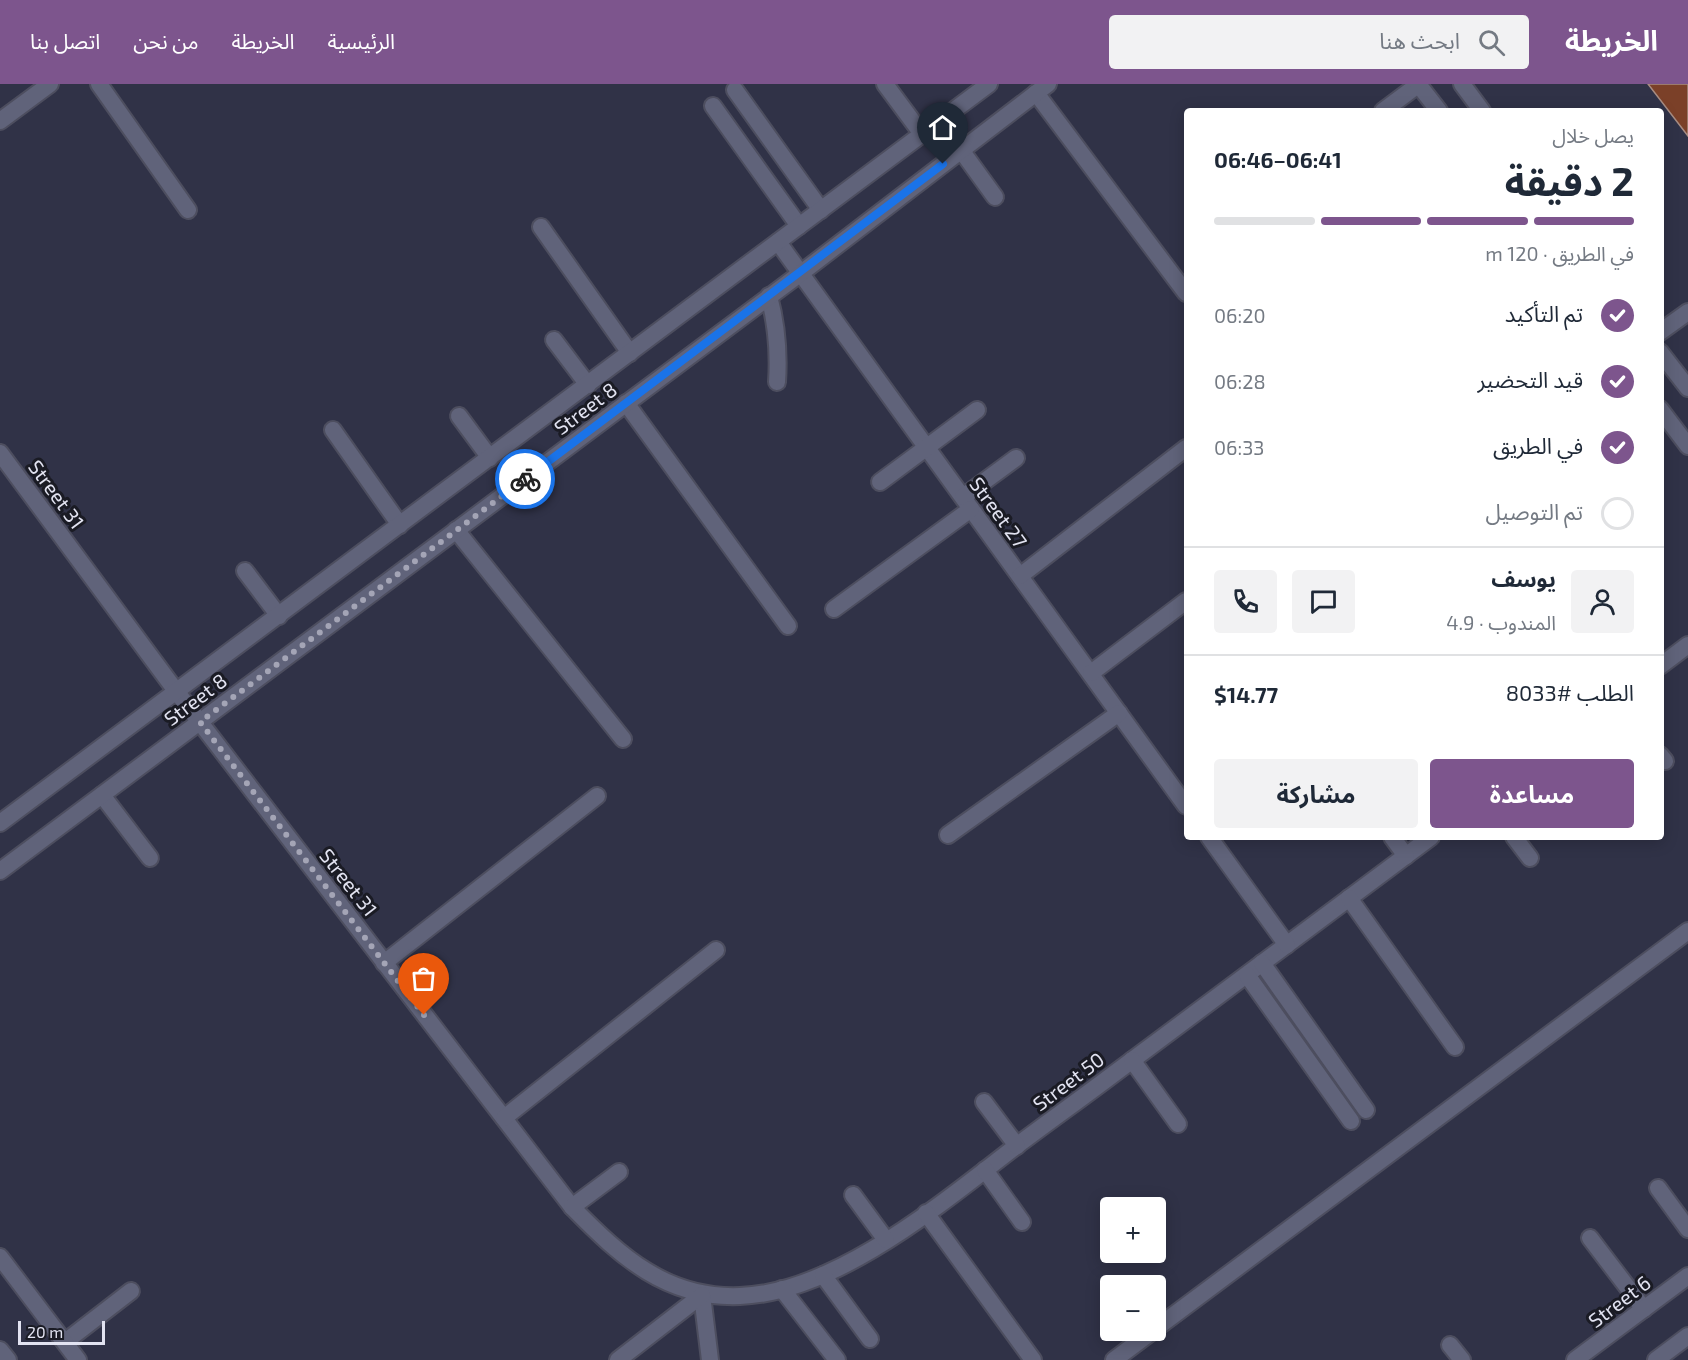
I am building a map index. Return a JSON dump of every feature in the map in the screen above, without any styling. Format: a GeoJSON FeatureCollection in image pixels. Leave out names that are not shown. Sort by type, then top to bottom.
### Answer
{"type":"FeatureCollection","features":[{"type":"Feature","properties":{"kind":"street"},"geometry":{"type":"LineString","coordinates":[[0,121],[50,84]]}},
{"type":"Feature","properties":{"kind":"street"},"geometry":{"type":"LineString","coordinates":[[99,84],[189,210]]}},
{"type":"Feature","properties":{"kind":"street"},"geometry":{"type":"LineString","coordinates":[[885,84],[922,134]]}},
{"type":"Feature","properties":{"kind":"street","name":"Street 8"},"geometry":{"type":"LineString","coordinates":[[0,823],[989,84]]}},
{"type":"Feature","properties":{"kind":"street"},"geometry":{"type":"LineString","coordinates":[[1387,108],[1419,84],[1437,108]]}},
{"type":"Feature","properties":{"kind":"street"},"geometry":{"type":"LineString","coordinates":[[1462,84],[1480,108]]}},
{"type":"Feature","properties":{"kind":"street"},"geometry":{"type":"LineString","coordinates":[[1042,89],[1184,290]]}},
{"type":"Feature","properties":{"kind":"street","name":"Street 8"},"geometry":{"type":"LineString","coordinates":[[0,871],[801,273],[1042,89]]}},
{"type":"Feature","properties":{"kind":"street"},"geometry":{"type":"LineString","coordinates":[[735,90],[821,210]]}},
{"type":"Feature","properties":{"kind":"street"},"geometry":{"type":"LineString","coordinates":[[713,106],[799,226]]}},
{"type":"Feature","properties":{"kind":"street"},"geometry":{"type":"LineString","coordinates":[[961,150],[995,197]]}},
{"type":"Feature","properties":{"kind":"street"},"geometry":{"type":"LineString","coordinates":[[541,227],[630,353]]}},
{"type":"Feature","properties":{"kind":"street","name":"Street 27"},"geometry":{"type":"LineString","coordinates":[[778,242],[1184,803]]}},
{"type":"Feature","properties":{"kind":"street"},"geometry":{"type":"LineString","coordinates":[[769,296],[779,354],[777,382]]}},
{"type":"Feature","properties":{"kind":"street"},"geometry":{"type":"LineString","coordinates":[[1664,329],[1688,312]]}},
{"type":"Feature","properties":{"kind":"street"},"geometry":{"type":"LineString","coordinates":[[554,340],[588,385]]}},
{"type":"Feature","properties":{"kind":"street"},"geometry":{"type":"LineString","coordinates":[[1664,357],[1688,388]]}},
{"type":"Feature","properties":{"kind":"street"},"geometry":{"type":"LineString","coordinates":[[626,403],[788,626]]}},
{"type":"Feature","properties":{"kind":"street"},"geometry":{"type":"LineString","coordinates":[[880,482],[977,410]]}},
{"type":"Feature","properties":{"kind":"street"},"geometry":{"type":"LineString","coordinates":[[1664,414],[1688,446]]}},
{"type":"Feature","properties":{"kind":"street"},"geometry":{"type":"LineString","coordinates":[[459,416],[490,458]]}},
{"type":"Feature","properties":{"kind":"street"},"geometry":{"type":"LineString","coordinates":[[333,430],[400,525]]}},
{"type":"Feature","properties":{"kind":"street"},"geometry":{"type":"LineString","coordinates":[[1020,576],[1184,450]]}},
{"type":"Feature","properties":{"kind":"street","name":"Street 31"},"geometry":{"type":"LineString","coordinates":[[0,453],[176,691],[572,1207],[600,1236],[632,1261],[666,1282],[702,1295]]}},
{"type":"Feature","properties":{"kind":"street"},"geometry":{"type":"LineString","coordinates":[[834,609],[967,503],[1016,458]]}},
{"type":"Feature","properties":{"kind":"street"},"geometry":{"type":"LineString","coordinates":[[456,530],[623,739]]}},
{"type":"Feature","properties":{"kind":"street"},"geometry":{"type":"LineString","coordinates":[[245,571],[279,616]]}},
{"type":"Feature","properties":{"kind":"street"},"geometry":{"type":"LineString","coordinates":[[1091,673],[1184,603]]}},
{"type":"Feature","properties":{"kind":"street"},"geometry":{"type":"LineString","coordinates":[[1664,663],[1688,645]]}},
{"type":"Feature","properties":{"kind":"street"},"geometry":{"type":"LineString","coordinates":[[948,835],[1119,713]]}},
{"type":"Feature","properties":{"kind":"street"},"geometry":{"type":"LineString","coordinates":[[102,795],[150,858]]}},
{"type":"Feature","properties":{"kind":"street"},"geometry":{"type":"LineString","coordinates":[[384,963],[597,796]]}},
{"type":"Feature","properties":{"kind":"street"},"geometry":{"type":"LineString","coordinates":[[1211,840],[1287,945]]}},
{"type":"Feature","properties":{"kind":"street"},"geometry":{"type":"LineString","coordinates":[[1394,840],[1406,856]]}},
{"type":"Feature","properties":{"kind":"street","name":"Street 50"},"geometry":{"type":"LineString","coordinates":[[702,1295],[742,1296],[782,1289],[823,1275],[886,1240],[985,1170],[1427,840]]}},
{"type":"Feature","properties":{"kind":"street"},"geometry":{"type":"LineString","coordinates":[[1516,840],[1530,858]]}},
{"type":"Feature","properties":{"kind":"street"},"geometry":{"type":"LineString","coordinates":[[1349,898],[1455,1047]]}},
{"type":"Feature","properties":{"kind":"street"},"geometry":{"type":"LineString","coordinates":[[1166,1321],[1688,932]]}},
{"type":"Feature","properties":{"kind":"street"},"geometry":{"type":"LineString","coordinates":[[504,1118],[716,950]]}},
{"type":"Feature","properties":{"kind":"street"},"geometry":{"type":"LineString","coordinates":[[1262,963],[1366,1110]]}},
{"type":"Feature","properties":{"kind":"street"},"geometry":{"type":"LineString","coordinates":[[1247,975],[1351,1121]]}},
{"type":"Feature","properties":{"kind":"street"},"geometry":{"type":"LineString","coordinates":[[1132,1060],[1178,1124]]}},
{"type":"Feature","properties":{"kind":"street"},"geometry":{"type":"LineString","coordinates":[[984,1102],[1017,1146]]}},
{"type":"Feature","properties":{"kind":"street"},"geometry":{"type":"LineString","coordinates":[[985,1170],[1022,1222]]}},
{"type":"Feature","properties":{"kind":"street"},"geometry":{"type":"LineString","coordinates":[[572,1207],[619,1172]]}},
{"type":"Feature","properties":{"kind":"street"},"geometry":{"type":"LineString","coordinates":[[1658,1188],[1688,1229]]}},
{"type":"Feature","properties":{"kind":"street"},"geometry":{"type":"LineString","coordinates":[[853,1195],[886,1240]]}},
{"type":"Feature","properties":{"kind":"street"},"geometry":{"type":"LineString","coordinates":[[926,1213],[1033,1360]]}},
{"type":"Feature","properties":{"kind":"street"},"geometry":{"type":"LineString","coordinates":[[1590,1238],[1644,1309]]}},
{"type":"Feature","properties":{"kind":"street"},"geometry":{"type":"LineString","coordinates":[[0,1257],[78,1360]]}},
{"type":"Feature","properties":{"kind":"street"},"geometry":{"type":"LineString","coordinates":[[823,1275],[870,1339]]}},
{"type":"Feature","properties":{"kind":"street","name":"Street 6"},"geometry":{"type":"LineString","coordinates":[[1575,1360],[1688,1276]]}},
{"type":"Feature","properties":{"kind":"street"},"geometry":{"type":"LineString","coordinates":[[782,1289],[837,1360]]}},
{"type":"Feature","properties":{"kind":"street"},"geometry":{"type":"LineString","coordinates":[[65,1342],[130,1291]]}},
{"type":"Feature","properties":{"kind":"street"},"geometry":{"type":"LineString","coordinates":[[618,1360],[702,1295]]}},
{"type":"Feature","properties":{"kind":"street"},"geometry":{"type":"LineString","coordinates":[[702,1295],[710,1360]]}},
{"type":"Feature","properties":{"kind":"street"},"geometry":{"type":"LineString","coordinates":[[1656,1360],[1676,1354],[1688,1336]]}},
{"type":"Feature","properties":{"kind":"street"},"geometry":{"type":"LineString","coordinates":[[1114,1360],[1139,1341]]}},
{"type":"Feature","properties":{"kind":"street"},"geometry":{"type":"LineString","coordinates":[[1450,1345],[1462,1360]]}},
{"type":"Feature","properties":{"kind":"street"},"geometry":{"type":"LineString","coordinates":[[0,1350],[8,1360]]}},
{"type":"Feature","properties":{"kind":"building"},"geometry":{"type":"Polygon","coordinates":[[[1648,84],[1688,84],[1688,136],[1648,84]]]}},
{"type":"Feature","properties":{"kind":"way so far"},"geometry":{"type":"LineString","coordinates":[[424,1015],[200,722],[525,479]]}},
{"type":"Feature","properties":{"kind":"route"},"geometry":{"type":"LineString","coordinates":[[525,479],[943,164]]}}]}
